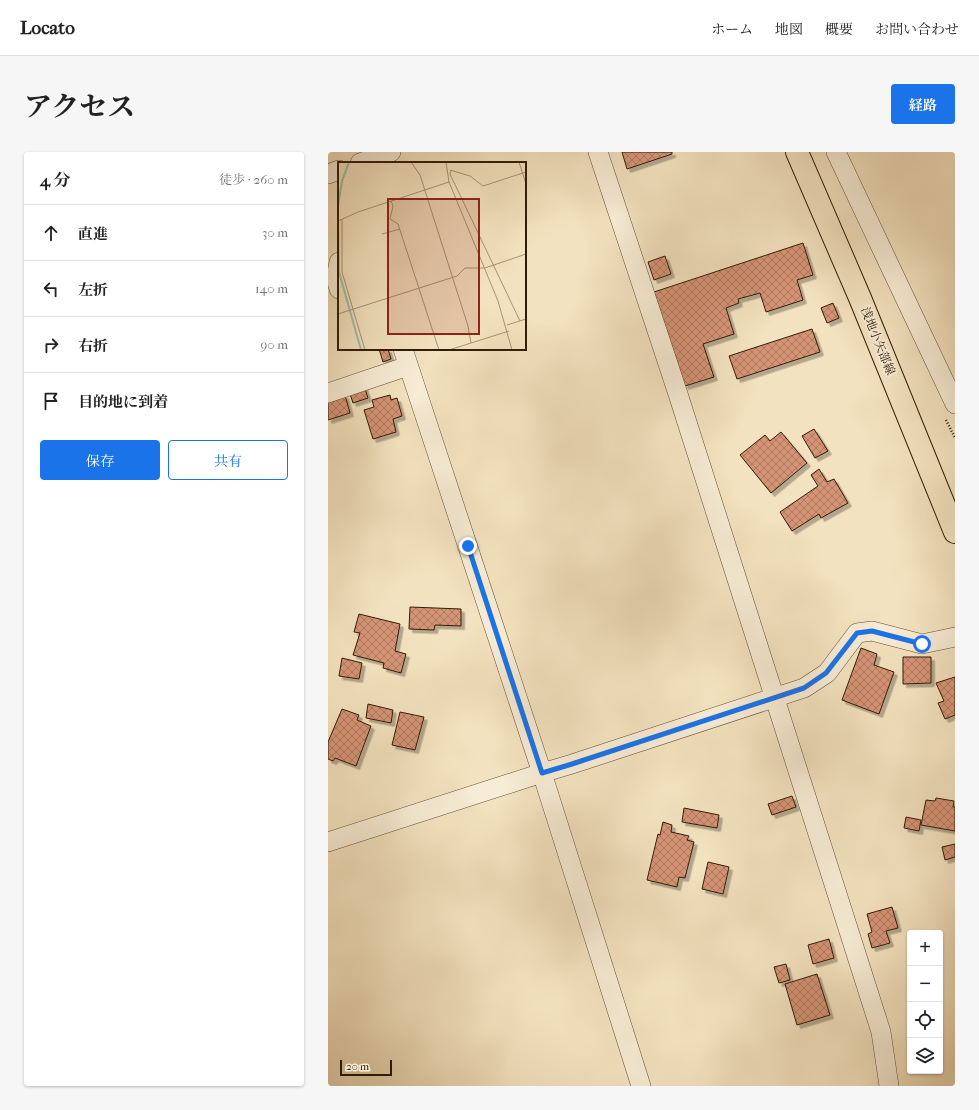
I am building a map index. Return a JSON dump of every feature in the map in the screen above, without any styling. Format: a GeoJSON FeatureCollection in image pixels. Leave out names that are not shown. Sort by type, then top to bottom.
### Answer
{"type":"FeatureCollection","features":[{"type":"Feature","properties":{"kind":"main road","name":"浅地小矢部線"},"geometry":{"type":"LineString","coordinates":[[797,152],[860,298],[955,532]]}},
{"type":"Feature","properties":{"kind":"street"},"geometry":{"type":"LineString","coordinates":[[363,162],[391,152]]}},
{"type":"Feature","properties":{"kind":"street"},"geometry":{"type":"LineString","coordinates":[[598,152],[678,394],[881,1032],[889,1086]]}},
{"type":"Feature","properties":{"kind":"street"},"geometry":{"type":"LineString","coordinates":[[836,152],[955,404]]}},
{"type":"Feature","properties":{"kind":"street"},"geometry":{"type":"LineString","coordinates":[[328,174],[338,170]]}},
{"type":"Feature","properties":{"kind":"street"},"geometry":{"type":"LineString","coordinates":[[338,267],[336,278],[338,285]]}},
{"type":"Feature","properties":{"kind":"street"},"geometry":{"type":"LineString","coordinates":[[328,393],[405,357],[542,773],[642,1086]]}},
{"type":"Feature","properties":{"kind":"street"},"geometry":{"type":"LineString","coordinates":[[328,842],[804,688],[826,673],[857,633],[872,631],[922,644],[955,637]]}},
{"type":"Feature","properties":{"kind":"building"},"geometry":{"type":"Polygon","coordinates":[[[622,152],[672,152],[672,154],[627,169],[622,152]]]}},
{"type":"Feature","properties":{"kind":"building"},"geometry":{"type":"Polygon","coordinates":[[[803,243],[813,275],[797,280],[803,300],[766,312],[760,293],[738,299],[739,303],[726,308],[734,334],[703,344],[714,377],[685,386],[654,292],[803,243]]]}},
{"type":"Feature","properties":{"kind":"building"},"geometry":{"type":"Polygon","coordinates":[[[665,256],[671,274],[654,280],[648,262],[665,256]]]}},
{"type":"Feature","properties":{"kind":"building"},"geometry":{"type":"Polygon","coordinates":[[[833,303],[839,318],[827,323],[821,308],[833,303]]]}},
{"type":"Feature","properties":{"kind":"building"},"geometry":{"type":"Polygon","coordinates":[[[812,329],[820,352],[737,379],[729,356],[812,329]]]}},
{"type":"Feature","properties":{"kind":"building"},"geometry":{"type":"Polygon","coordinates":[[[379,350],[388,350],[391,359],[383,362],[379,350]]]}},
{"type":"Feature","properties":{"kind":"building"},"geometry":{"type":"Polygon","coordinates":[[[364,386],[368,398],[353,403],[349,391],[364,386]]]}},
{"type":"Feature","properties":{"kind":"building"},"geometry":{"type":"Polygon","coordinates":[[[345,395],[350,413],[328,420],[328,400],[345,395]]]}},
{"type":"Feature","properties":{"kind":"building"},"geometry":{"type":"Polygon","coordinates":[[[390,395],[391,400],[397,398],[402,416],[393,419],[396,432],[373,439],[364,410],[374,407],[372,400],[390,395]]]}},
{"type":"Feature","properties":{"kind":"building"},"geometry":{"type":"Polygon","coordinates":[[[814,429],[828,451],[815,458],[802,436],[814,429]]]}},
{"type":"Feature","properties":{"kind":"building"},"geometry":{"type":"Polygon","coordinates":[[[781,432],[807,463],[771,493],[740,455],[765,435],[770,441],[781,432]]]}},
{"type":"Feature","properties":{"kind":"building"},"geometry":{"type":"Polygon","coordinates":[[[819,469],[827,482],[834,479],[848,503],[821,518],[819,514],[792,531],[780,512],[818,486],[811,475],[819,469]]]}},
{"type":"Feature","properties":{"kind":"building"},"geometry":{"type":"Polygon","coordinates":[[[410,607],[461,609],[461,626],[435,625],[434,630],[409,629],[410,607]]]}},
{"type":"Feature","properties":{"kind":"building"},"geometry":{"type":"Polygon","coordinates":[[[359,614],[400,624],[395,651],[406,654],[401,673],[383,668],[384,663],[353,655],[360,633],[354,632],[359,614]]]}},
{"type":"Feature","properties":{"kind":"building"},"geometry":{"type":"Polygon","coordinates":[[[861,648],[877,654],[874,665],[894,672],[879,714],[842,700],[861,648]]]}},
{"type":"Feature","properties":{"kind":"building"},"geometry":{"type":"Polygon","coordinates":[[[903,657],[931,657],[931,683],[903,684],[903,657]]]}},
{"type":"Feature","properties":{"kind":"building"},"geometry":{"type":"Polygon","coordinates":[[[342,658],[362,663],[359,679],[339,676],[342,658]]]}},
{"type":"Feature","properties":{"kind":"building"},"geometry":{"type":"Polygon","coordinates":[[[955,677],[955,715],[945,719],[938,703],[944,701],[936,683],[955,677]]]}},
{"type":"Feature","properties":{"kind":"building"},"geometry":{"type":"Polygon","coordinates":[[[368,704],[393,710],[391,723],[366,718],[368,704]]]}},
{"type":"Feature","properties":{"kind":"building"},"geometry":{"type":"Polygon","coordinates":[[[342,709],[359,715],[357,720],[371,726],[356,766],[335,758],[333,761],[328,759],[328,742],[342,709]]]}},
{"type":"Feature","properties":{"kind":"building"},"geometry":{"type":"Polygon","coordinates":[[[400,712],[424,717],[415,750],[392,745],[400,712]]]}},
{"type":"Feature","properties":{"kind":"building"},"geometry":{"type":"Polygon","coordinates":[[[792,796],[796,807],[772,815],[768,804],[792,796]]]}},
{"type":"Feature","properties":{"kind":"building"},"geometry":{"type":"Polygon","coordinates":[[[936,798],[954,801],[955,831],[921,825],[926,800],[935,801],[936,798]]]}},
{"type":"Feature","properties":{"kind":"building"},"geometry":{"type":"Polygon","coordinates":[[[684,808],[719,815],[717,828],[682,822],[684,808]]]}},
{"type":"Feature","properties":{"kind":"building"},"geometry":{"type":"Polygon","coordinates":[[[906,817],[921,820],[919,831],[904,828],[906,817]]]}},
{"type":"Feature","properties":{"kind":"building"},"geometry":{"type":"Polygon","coordinates":[[[663,822],[672,825],[671,832],[689,836],[687,840],[694,842],[685,878],[679,877],[677,887],[647,880],[658,834],[660,835],[663,822]]]}},
{"type":"Feature","properties":{"kind":"building"},"geometry":{"type":"Polygon","coordinates":[[[955,844],[955,857],[945,860],[942,847],[955,844]]]}},
{"type":"Feature","properties":{"kind":"building"},"geometry":{"type":"Polygon","coordinates":[[[708,862],[729,867],[723,894],[702,889],[708,862]]]}},
{"type":"Feature","properties":{"kind":"building"},"geometry":{"type":"Polygon","coordinates":[[[892,907],[898,928],[886,931],[890,943],[872,948],[868,934],[872,932],[867,914],[892,907]]]}},
{"type":"Feature","properties":{"kind":"building"},"geometry":{"type":"Polygon","coordinates":[[[829,939],[834,958],[813,964],[808,945],[829,939]]]}},
{"type":"Feature","properties":{"kind":"building"},"geometry":{"type":"Polygon","coordinates":[[[786,964],[790,980],[779,983],[774,967],[786,964]]]}},
{"type":"Feature","properties":{"kind":"building"},"geometry":{"type":"Polygon","coordinates":[[[817,974],[830,1015],[797,1025],[785,984],[817,974]]]}},
{"type":"Feature","properties":{"kind":"route"},"geometry":{"type":"LineString","coordinates":[[468,546],[542,773],[804,688],[826,673],[857,633],[872,631],[922,644]]}}]}
